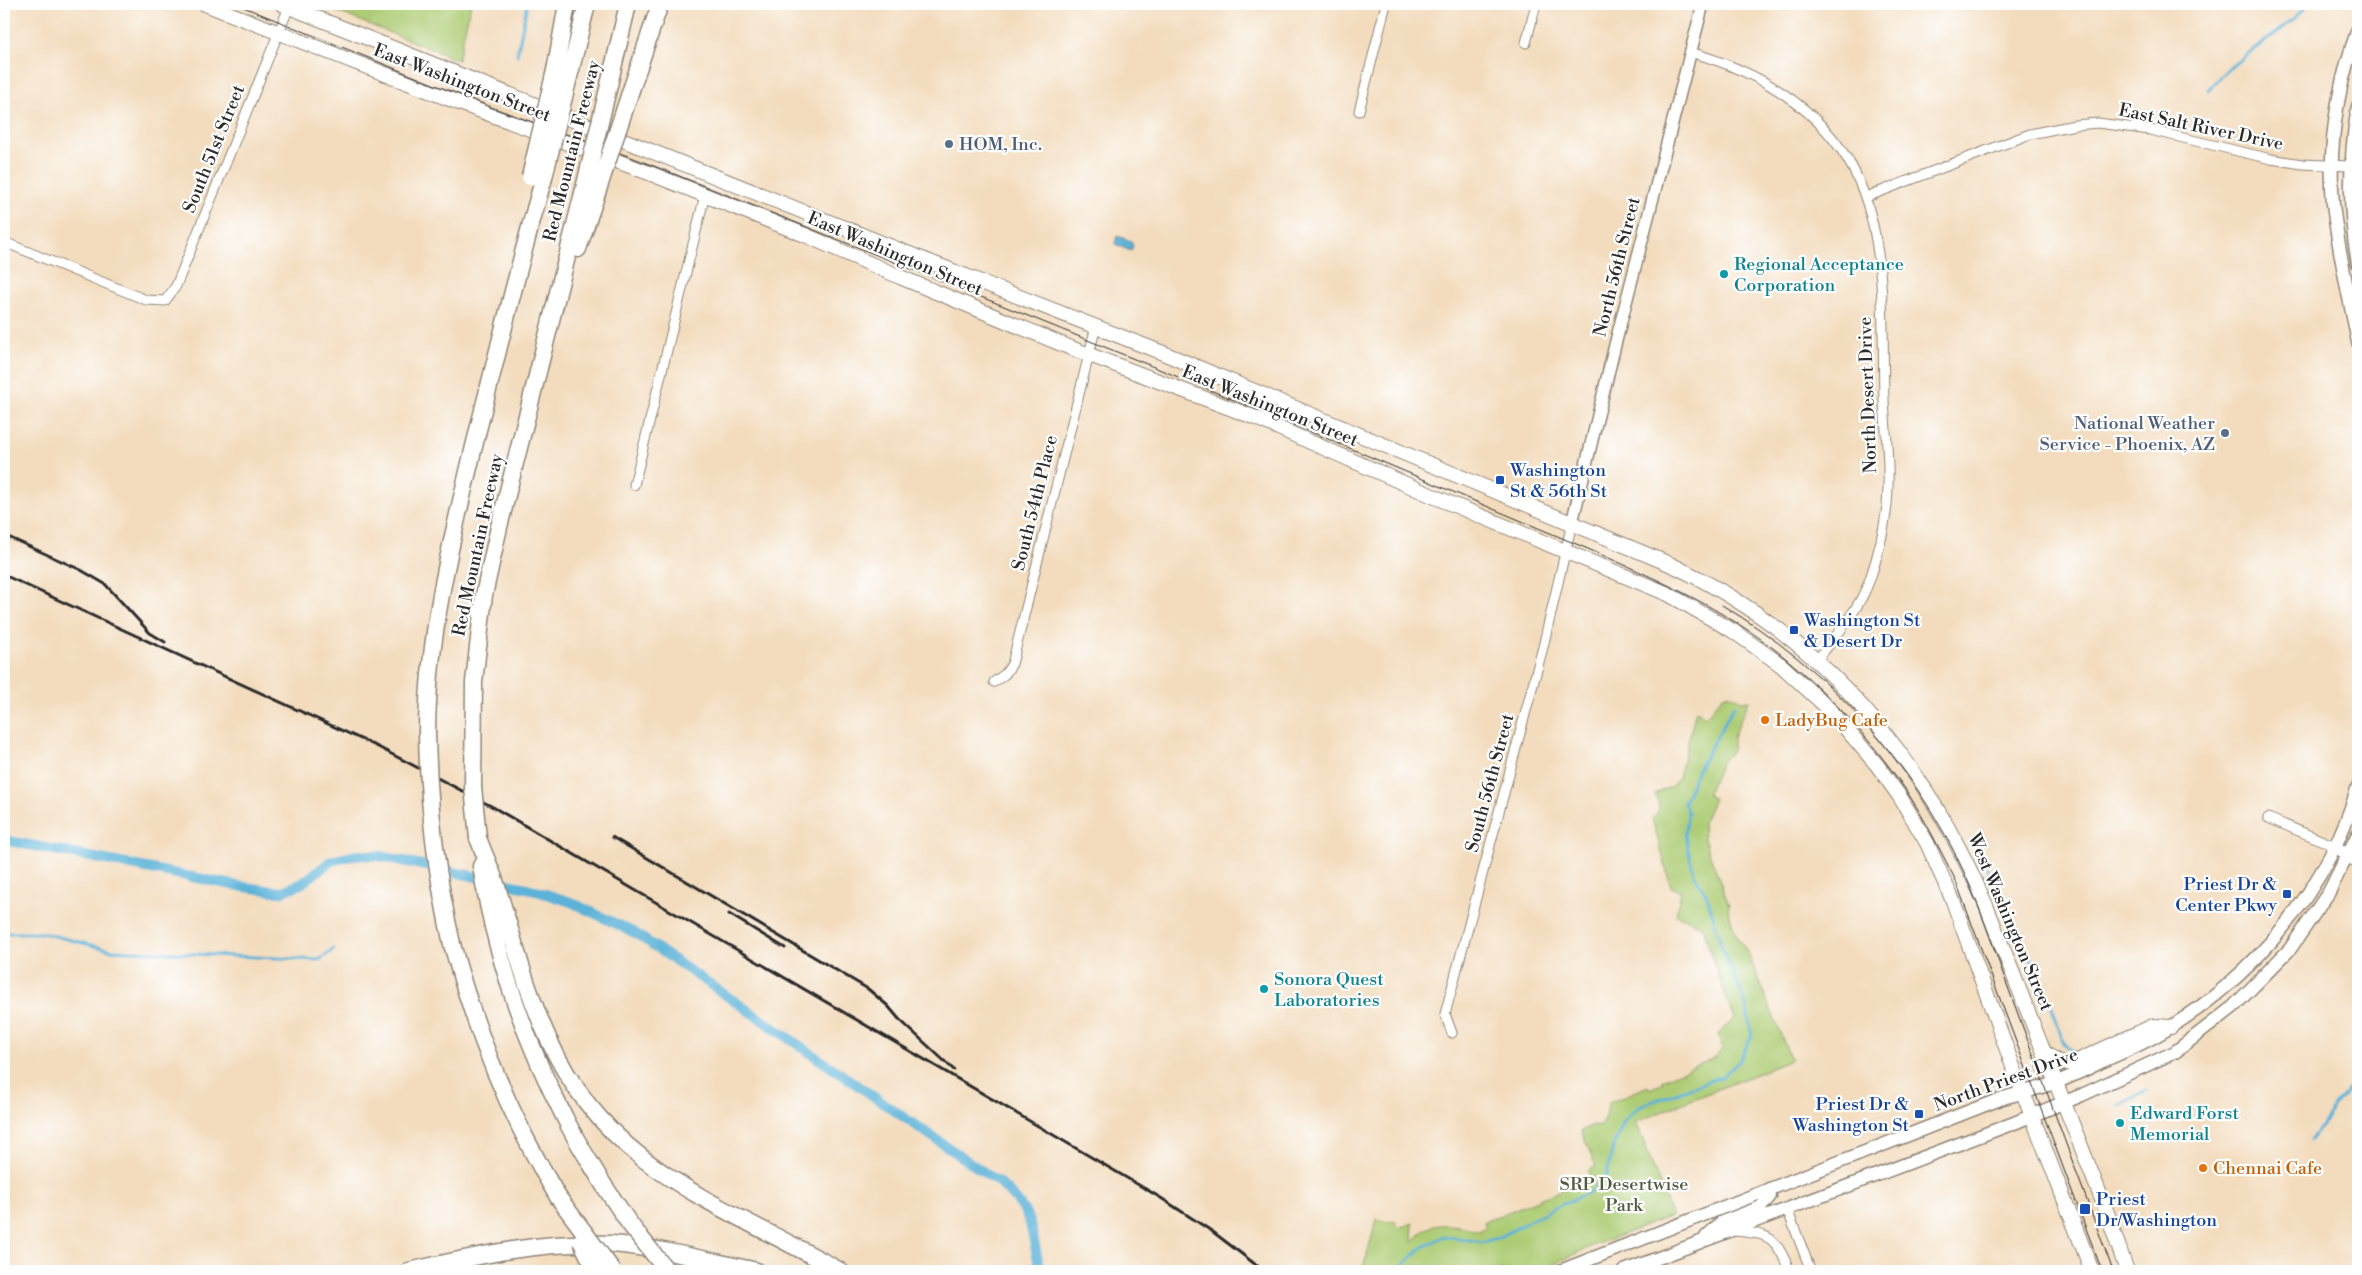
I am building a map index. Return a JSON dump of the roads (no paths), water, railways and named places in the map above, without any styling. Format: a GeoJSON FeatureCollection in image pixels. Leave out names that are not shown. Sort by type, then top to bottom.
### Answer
{"type":"FeatureCollection","features":[{"type":"Feature","properties":{"kind":"highway"},"geometry":{"type":"LineString","coordinates":[[563,67],[567,4]]}},
{"type":"Feature","properties":{"kind":"highway","name":"Red Mountain Freeway"},"geometry":{"type":"LineString","coordinates":[[587,4],[563,67],[536,179],[523,249],[446,565],[433,644],[428,732],[428,776],[433,839],[441,891],[452,944],[469,1004],[497,1078],[520,1128],[558,1197],[613,1271]]}},
{"type":"Feature","properties":{"kind":"highway","name":"Red Mountain Freeway"},"geometry":{"type":"LineString","coordinates":[[628,4],[609,85],[588,198],[553,312],[499,527],[484,595],[474,682],[472,755],[478,838],[503,934],[514,1000],[542,1072],[573,1134],[629,1223],[667,1271]]}},
{"type":"Feature","properties":{"kind":"highway"},"geometry":{"type":"LineString","coordinates":[[588,198],[631,90],[660,4]]}},
{"type":"Feature","properties":{"kind":"highway"},"geometry":{"type":"LineString","coordinates":[[503,934],[555,1054],[582,1098],[614,1135],[650,1165],[679,1185],[840,1271]]}},
{"type":"Feature","properties":{"kind":"highway"},"geometry":{"type":"LineString","coordinates":[[558,1197],[596,1271]]}},
{"type":"Feature","properties":{"kind":"highway"},"geometry":{"type":"LineString","coordinates":[[409,1271],[505,1250],[578,1244],[632,1246],[757,1271]]}},
{"type":"Feature","properties":{"kind":"highway"},"geometry":{"type":"LineString","coordinates":[[703,1260],[734,1271]]}},
{"type":"Feature","properties":{"kind":"main road","name":"East Washington Street"},"geometry":{"type":"LineString","coordinates":[[205,4],[278,34],[705,195],[1089,354],[1256,418],[1567,546]]}},
{"type":"Feature","properties":{"kind":"main road","name":"East Washington Street"},"geometry":{"type":"LineString","coordinates":[[286,5],[922,259],[1096,326],[1572,523]]}},
{"type":"Feature","properties":{"kind":"main road"},"geometry":{"type":"LineString","coordinates":[[2358,28],[2345,70],[2338,106],[2332,165],[2337,236],[2358,342]]}},
{"type":"Feature","properties":{"kind":"main road"},"geometry":{"type":"LineString","coordinates":[[2358,106],[2350,166],[2353,229],[2358,263]]}},
{"type":"Feature","properties":{"kind":"main road","name":"West Washington Street"},"geometry":{"type":"LineString","coordinates":[[1572,523],[1704,581],[1762,616],[1816,661],[1882,729],[1913,768],[1941,813],[1982,896],[2064,1103],[2127,1271]]}},
{"type":"Feature","properties":{"kind":"main road"},"geometry":{"type":"LineString","coordinates":[[1567,546],[1668,594],[1733,631],[1799,681],[1830,710],[1860,744],[1900,798],[1927,843],[1943,877],[2092,1271]]}},
{"type":"Feature","properties":{"kind":"main road","name":"North Priest Drive"},"geometry":{"type":"LineString","coordinates":[[1560,1271],[2023,1092],[2055,1083],[2144,1042],[2171,1027],[2217,994],[2268,946],[2304,899],[2335,846],[2358,786]]}},
{"type":"Feature","properties":{"kind":"main road"},"geometry":{"type":"LineString","coordinates":[[1624,1271],[2033,1116],[2174,1052],[2233,1007],[2272,969],[2303,932],[2355,850]]}},
{"type":"Feature","properties":{"kind":"main road"},"geometry":{"type":"LineString","coordinates":[[2042,1050],[2055,1062],[2073,1063],[2153,1026],[2171,1027]]}},
{"type":"Feature","properties":{"kind":"main road"},"geometry":{"type":"LineString","coordinates":[[1703,1240],[1722,1222],[1761,1207],[1768,1201],[1770,1189]]}},
{"type":"Feature","properties":{"kind":"street"},"geometry":{"type":"LineString","coordinates":[[1359,111],[1386,4]]}},
{"type":"Feature","properties":{"kind":"street"},"geometry":{"type":"LineString","coordinates":[[1526,43],[1536,4]]}},
{"type":"Feature","properties":{"kind":"street","name":"North 56th Street"},"geometry":{"type":"LineString","coordinates":[[1567,546],[1585,465],[1703,4]]}},
{"type":"Feature","properties":{"kind":"street","name":"South 51st Street"},"geometry":{"type":"LineString","coordinates":[[4,242],[146,300],[165,301],[176,286],[278,34],[286,5]]}},
{"type":"Feature","properties":{"kind":"street","name":"North Desert Drive"},"geometry":{"type":"LineString","coordinates":[[1690,52],[1739,68],[1763,81],[1809,114],[1842,151],[1866,197],[1875,236],[1880,275],[1887,468],[1886,513],[1874,568],[1859,602],[1816,661]]}},
{"type":"Feature","properties":{"kind":"street","name":"East Salt River Drive"},"geometry":{"type":"LineString","coordinates":[[1866,197],[2030,134],[2067,126],[2098,123],[2150,130],[2271,159],[2350,166]]}},
{"type":"Feature","properties":{"kind":"street"},"geometry":{"type":"LineString","coordinates":[[634,485],[705,195]]}},
{"type":"Feature","properties":{"kind":"street","name":"South 54th Place"},"geometry":{"type":"LineString","coordinates":[[994,682],[1005,674],[1012,664],[1096,326]]}},
{"type":"Feature","properties":{"kind":"street","name":"South 56th Street"},"geometry":{"type":"LineString","coordinates":[[1452,1033],[1445,1014],[1567,546]]}},
{"type":"Feature","properties":{"kind":"street"},"geometry":{"type":"LineString","coordinates":[[2268,818],[2335,846],[2355,850]]}},
{"type":"Feature","properties":{"kind":"street"},"geometry":{"type":"LineString","coordinates":[[1787,1209],[1811,1271]]}},
{"type":"Feature","properties":{"kind":"street"},"geometry":{"type":"LineString","coordinates":[[1728,1231],[1750,1233],[1773,1239],[1778,1244],[1790,1271]]}},
{"type":"Feature","properties":{"kind":"water"},"geometry":{"type":"Polygon","coordinates":[[[1117,236],[1131,241],[1133,246],[1131,251],[1115,244],[1117,236]]]}},
{"type":"Feature","properties":{"kind":"waterway"},"geometry":{"type":"LineString","coordinates":[[517,55],[527,4]]}},
{"type":"Feature","properties":{"kind":"waterway"},"geometry":{"type":"LineString","coordinates":[[2208,90],[2231,67],[2284,27],[2308,4]]}},
{"type":"Feature","properties":{"kind":"waterway"},"geometry":{"type":"LineString","coordinates":[[1397,1271],[1420,1249],[1444,1236],[1482,1242],[1498,1238],[1548,1211],[1594,1190],[1607,1173],[1613,1146],[1625,1120],[1640,1106],[1723,1076],[1740,1059],[1752,1035],[1745,1001],[1722,948],[1707,896],[1694,875],[1685,835],[1688,813],[1684,803],[1697,771],[1734,706]]}},
{"type":"Feature","properties":{"kind":"waterway"},"geometry":{"type":"LineString","coordinates":[[4,840],[238,886],[280,892],[301,884],[331,861],[356,855],[380,856],[527,888],[571,902],[635,933],[997,1181],[1015,1199],[1029,1221],[1041,1271]]}},
{"type":"Feature","properties":{"kind":"waterway"},"geometry":{"type":"LineString","coordinates":[[1983,859],[1995,886]]}},
{"type":"Feature","properties":{"kind":"waterway"},"geometry":{"type":"LineString","coordinates":[[2009,911],[2051,1004],[2063,1042],[2077,1056]]}},
{"type":"Feature","properties":{"kind":"waterway"},"geometry":{"type":"LineString","coordinates":[[4,933],[43,933],[111,950],[319,960],[334,949]]}},
{"type":"Feature","properties":{"kind":"waterway"},"geometry":{"type":"LineString","coordinates":[[2311,1140],[2352,1082],[2358,1066]]}},
{"type":"Feature","properties":{"kind":"waterway"},"geometry":{"type":"LineString","coordinates":[[2119,1106],[2146,1091]]}},
{"type":"Feature","properties":{"kind":"tram line"},"geometry":{"type":"LineString","coordinates":[[236,4],[492,108],[631,157],[702,185],[1240,402],[1630,567],[1701,602],[1747,630],[1788,660],[1843,712],[1891,769],[1925,822],[1955,879],[2102,1271]]}},
{"type":"Feature","properties":{"kind":"tram line"},"geometry":{"type":"LineString","coordinates":[[1722,605],[1760,630],[1797,658],[1863,720],[1919,792],[1943,831],[1978,905],[2113,1271]]}},
{"type":"Feature","properties":{"kind":"railway"},"geometry":{"type":"LineString","coordinates":[[4,535],[81,570],[105,584],[150,633],[165,642]]}},
{"type":"Feature","properties":{"kind":"railway"},"geometry":{"type":"LineString","coordinates":[[4,575],[378,747],[493,807],[1161,1198],[1213,1232],[1264,1271]]}},
{"type":"Feature","properties":{"kind":"railway"},"geometry":{"type":"LineString","coordinates":[[612,837],[868,989],[954,1070]]}},
{"type":"Feature","properties":{"kind":"railway"},"geometry":{"type":"LineString","coordinates":[[729,914],[785,948]]}},
{"type":"Feature","properties":{"kind":"place","name":"HOM, Inc."},"geometry":{"type":"Point","coordinates":[949,144]}},
{"type":"Feature","properties":{"kind":"place","name":"Regional Acceptance Corporation"},"geometry":{"type":"Point","coordinates":[1724,274]}},
{"type":"Feature","properties":{"kind":"place","name":"National Weather Service - Phoenix, AZ"},"geometry":{"type":"Point","coordinates":[2225,433]}},
{"type":"Feature","properties":{"kind":"place","name":"Washington St & 56th St"},"geometry":{"type":"Point","coordinates":[1500,480]}},
{"type":"Feature","properties":{"kind":"place","name":"Washington St & Desert Dr"},"geometry":{"type":"Point","coordinates":[1794,630]}},
{"type":"Feature","properties":{"kind":"place","name":"LadyBug Cafe"},"geometry":{"type":"Point","coordinates":[1765,720]}},
{"type":"Feature","properties":{"kind":"place","name":"Priest Dr & Center Pkwy"},"geometry":{"type":"Point","coordinates":[2287,894]}},
{"type":"Feature","properties":{"kind":"place","name":"Sonora Quest Laboratories"},"geometry":{"type":"Point","coordinates":[1264,989]}},
{"type":"Feature","properties":{"kind":"place","name":"Priest Dr & Washington St"},"geometry":{"type":"Point","coordinates":[1919,1114]}},
{"type":"Feature","properties":{"kind":"place","name":"Edward Forst Memorial"},"geometry":{"type":"Point","coordinates":[2120,1123]}},
{"type":"Feature","properties":{"kind":"place","name":"Chennai Cafe"},"geometry":{"type":"Point","coordinates":[2203,1168]}},
{"type":"Feature","properties":{"kind":"place","name":"Priest Dr/Washington"},"geometry":{"type":"Point","coordinates":[2085,1209]}},
{"type":"Feature","properties":{"kind":"park label","name":"SRP Desertwise Park"},"geometry":{"type":"Point","coordinates":[1624,1194]}}]}
